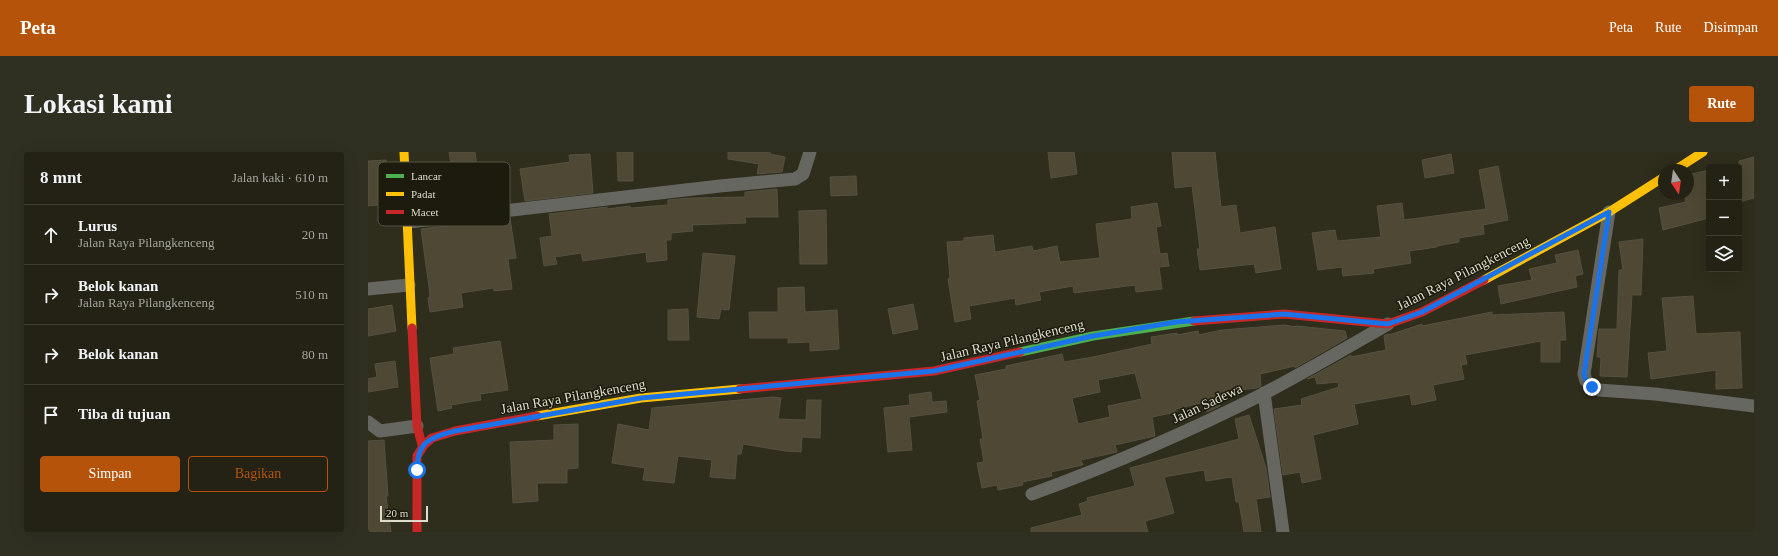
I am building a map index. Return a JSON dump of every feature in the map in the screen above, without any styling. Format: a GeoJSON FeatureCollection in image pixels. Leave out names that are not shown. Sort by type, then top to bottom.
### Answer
{"type":"FeatureCollection","features":[{"type":"Feature","properties":{"kind":"main road"},"geometry":{"type":"LineString","coordinates":[[404,152],[405,162]]}},
{"type":"Feature","properties":{"kind":"main road"},"geometry":{"type":"LineString","coordinates":[[1684,164],[1703,152]]}},
{"type":"Feature","properties":{"kind":"main road","name":"Jalan Raya Pilangkenceng"},"geometry":{"type":"LineString","coordinates":[[422,445],[434,436],[455,431],[641,398],[934,371],[1093,336],[1176,322],[1284,314],[1388,324],[1422,312],[1609,212],[1658,181]]}},
{"type":"Feature","properties":{"kind":"main road"},"geometry":{"type":"LineString","coordinates":[[409,226],[409,285],[417,426],[422,445],[417,456],[416,532]]}},
{"type":"Feature","properties":{"kind":"street"},"geometry":{"type":"LineString","coordinates":[[510,210],[720,186],[795,179],[802,174],[810,152]]}},
{"type":"Feature","properties":{"kind":"street"},"geometry":{"type":"LineString","coordinates":[[1609,212],[1584,374],[1586,381],[1599,390],[1656,394],[1754,406]]}},
{"type":"Feature","properties":{"kind":"street"},"geometry":{"type":"LineString","coordinates":[[368,288],[409,285]]}},
{"type":"Feature","properties":{"kind":"street","name":"Jalan Sadewa"},"geometry":{"type":"LineString","coordinates":[[1032,494],[1078,477],[1184,432],[1264,393],[1388,324]]}},
{"type":"Feature","properties":{"kind":"street"},"geometry":{"type":"LineString","coordinates":[[1264,393],[1283,532]]}},
{"type":"Feature","properties":{"kind":"street"},"geometry":{"type":"LineString","coordinates":[[368,422],[380,431],[417,426]]}},
{"type":"Feature","properties":{"kind":"building"},"geometry":{"type":"Polygon","coordinates":[[[449,152],[475,152],[476,162],[451,162],[449,152]]]}},
{"type":"Feature","properties":{"kind":"building"},"geometry":{"type":"Polygon","coordinates":[[[617,152],[633,152],[633,181],[618,181],[617,152]]]}},
{"type":"Feature","properties":{"kind":"building"},"geometry":{"type":"Polygon","coordinates":[[[728,152],[770,152],[770,154],[785,157],[782,172],[757,174],[759,164],[728,159],[728,152]]]}},
{"type":"Feature","properties":{"kind":"building"},"geometry":{"type":"Polygon","coordinates":[[[1048,152],[1074,152],[1077,174],[1051,178],[1048,152]]]}},
{"type":"Feature","properties":{"kind":"building"},"geometry":{"type":"Polygon","coordinates":[[[1172,152],[1215,152],[1221,207],[1236,205],[1240,233],[1275,227],[1281,269],[1256,273],[1254,264],[1200,270],[1197,249],[1200,249],[1192,186],[1175,188],[1172,152]]]}},
{"type":"Feature","properties":{"kind":"building"},"geometry":{"type":"Polygon","coordinates":[[[590,154],[593,193],[525,201],[520,169],[570,162],[569,155],[590,154]]]}},
{"type":"Feature","properties":{"kind":"building"},"geometry":{"type":"Polygon","coordinates":[[[1451,154],[1454,173],[1425,178],[1422,160],[1451,154]]]}},
{"type":"Feature","properties":{"kind":"building"},"geometry":{"type":"Polygon","coordinates":[[[1754,157],[1754,198],[1742,201],[1742,164],[1739,164],[1739,161],[1754,157]]]}},
{"type":"Feature","properties":{"kind":"building"},"geometry":{"type":"Polygon","coordinates":[[[386,160],[386,162],[378,162],[378,205],[368,206],[368,161],[386,160]]]}},
{"type":"Feature","properties":{"kind":"building"},"geometry":{"type":"Polygon","coordinates":[[[1498,166],[1508,220],[1483,225],[1484,234],[1459,238],[1459,242],[1437,247],[1409,251],[1411,263],[1373,269],[1374,273],[1343,276],[1342,267],[1318,270],[1312,233],[1335,230],[1337,241],[1381,237],[1377,206],[1402,203],[1404,220],[1486,209],[1479,170],[1498,166]]]}},
{"type":"Feature","properties":{"kind":"building"},"geometry":{"type":"Polygon","coordinates":[[[1706,171],[1706,219],[1663,230],[1659,208],[1686,202],[1686,200],[1694,200],[1694,174],[1706,171]]]}},
{"type":"Feature","properties":{"kind":"building"},"geometry":{"type":"Polygon","coordinates":[[[856,176],[857,195],[831,196],[830,177],[856,176]]]}},
{"type":"Feature","properties":{"kind":"building"},"geometry":{"type":"Polygon","coordinates":[[[777,189],[778,217],[745,217],[746,223],[692,225],[693,231],[671,233],[671,240],[666,240],[667,260],[647,262],[646,252],[583,261],[581,253],[555,257],[557,264],[544,266],[540,238],[552,236],[549,214],[607,207],[607,209],[630,206],[631,208],[668,205],[668,200],[690,198],[745,197],[745,192],[777,189]]]}},
{"type":"Feature","properties":{"kind":"building"},"geometry":{"type":"Polygon","coordinates":[[[1157,203],[1161,226],[1156,227],[1160,254],[1167,253],[1169,266],[1159,267],[1162,289],[1136,292],[1135,285],[1074,293],[1073,286],[1039,292],[1041,300],[1016,305],[1015,298],[969,306],[971,319],[955,322],[948,279],[950,278],[947,242],[964,241],[964,238],[993,235],[995,252],[1032,246],[1033,251],[1057,246],[1060,262],[1100,258],[1096,224],[1132,219],[1131,207],[1157,203]]]}},
{"type":"Feature","properties":{"kind":"building"},"geometry":{"type":"Polygon","coordinates":[[[826,210],[827,264],[800,264],[799,211],[826,210]]]}},
{"type":"Feature","properties":{"kind":"building"},"geometry":{"type":"Polygon","coordinates":[[[510,218],[516,258],[508,259],[512,289],[494,291],[493,288],[461,293],[463,307],[430,312],[428,298],[430,297],[429,287],[421,229],[445,226],[510,226],[510,218]]]}},
{"type":"Feature","properties":{"kind":"building"},"geometry":{"type":"Polygon","coordinates":[[[1643,239],[1641,295],[1632,295],[1627,377],[1600,376],[1601,357],[1597,357],[1599,329],[1617,329],[1619,270],[1623,270],[1619,242],[1643,239]]]}},
{"type":"Feature","properties":{"kind":"building"},"geometry":{"type":"Polygon","coordinates":[[[1578,250],[1583,274],[1575,276],[1577,287],[1501,304],[1498,286],[1532,280],[1529,269],[1557,263],[1555,255],[1578,250]]]}},
{"type":"Feature","properties":{"kind":"building"},"geometry":{"type":"Polygon","coordinates":[[[703,253],[735,256],[729,310],[721,309],[719,319],[697,317],[703,253]]]}},
{"type":"Feature","properties":{"kind":"building"},"geometry":{"type":"Polygon","coordinates":[[[804,287],[805,312],[837,310],[839,349],[810,351],[810,342],[788,343],[788,338],[750,338],[749,312],[778,312],[778,288],[804,287]]]}},
{"type":"Feature","properties":{"kind":"building"},"geometry":{"type":"Polygon","coordinates":[[[1693,296],[1696,334],[1740,332],[1742,388],[1716,389],[1716,370],[1651,379],[1648,353],[1667,351],[1662,298],[1693,296]]]}},
{"type":"Feature","properties":{"kind":"building"},"geometry":{"type":"Polygon","coordinates":[[[913,304],[918,329],[893,334],[888,309],[913,304]]]}},
{"type":"Feature","properties":{"kind":"building"},"geometry":{"type":"Polygon","coordinates":[[[392,305],[396,331],[368,336],[368,309],[392,305]]]}},
{"type":"Feature","properties":{"kind":"building"},"geometry":{"type":"Polygon","coordinates":[[[688,309],[689,340],[668,340],[668,310],[688,309]]]}},
{"type":"Feature","properties":{"kind":"building"},"geometry":{"type":"Polygon","coordinates":[[[1492,312],[1492,315],[1564,312],[1566,340],[1560,340],[1560,362],[1541,362],[1541,341],[1465,355],[1467,364],[1461,365],[1464,379],[1433,385],[1436,400],[1412,405],[1410,394],[1354,404],[1358,424],[1313,435],[1321,479],[1302,483],[1300,472],[1283,475],[1274,409],[1302,405],[1301,399],[1339,387],[1338,382],[1317,384],[1315,377],[1307,379],[1351,355],[1351,357],[1386,350],[1385,335],[1422,324],[1422,326],[1492,312]]]}},
{"type":"Feature","properties":{"kind":"building"},"geometry":{"type":"Polygon","coordinates":[[[1284,325],[1291,327],[1297,326],[1345,331],[1347,338],[1295,368],[1295,366],[1260,374],[1261,386],[1257,388],[1239,390],[1240,394],[1218,398],[1220,406],[1207,412],[1205,402],[1176,409],[1176,412],[1152,417],[1155,436],[1115,445],[1117,452],[1081,460],[1083,465],[1051,472],[1052,476],[1022,482],[1023,485],[998,490],[997,485],[982,488],[977,463],[984,462],[980,439],[983,439],[977,401],[980,400],[975,375],[1006,369],[1006,366],[1062,354],[1064,362],[1093,357],[1152,344],[1151,337],[1177,333],[1177,335],[1198,331],[1199,335],[1222,330],[1284,325]],[[1135,373],[1098,380],[1100,392],[1072,398],[1078,424],[1110,417],[1108,406],[1142,399],[1135,373]]]}},
{"type":"Feature","properties":{"kind":"building"},"geometry":{"type":"Polygon","coordinates":[[[500,341],[508,390],[480,394],[481,400],[451,405],[452,408],[438,411],[430,358],[454,354],[453,348],[500,341]]]}},
{"type":"Feature","properties":{"kind":"building"},"geometry":{"type":"Polygon","coordinates":[[[395,361],[398,387],[368,392],[368,379],[377,377],[375,364],[395,361]]]}},
{"type":"Feature","properties":{"kind":"building"},"geometry":{"type":"Polygon","coordinates":[[[931,392],[932,402],[946,401],[947,412],[909,417],[912,450],[888,452],[884,408],[910,405],[909,395],[931,392]]]}},
{"type":"Feature","properties":{"kind":"building"},"geometry":{"type":"Polygon","coordinates":[[[773,397],[781,398],[778,419],[806,420],[807,400],[821,400],[820,438],[802,437],[801,452],[743,444],[741,454],[737,454],[735,479],[710,477],[712,460],[678,456],[674,483],[643,480],[645,468],[612,463],[618,424],[649,430],[652,408],[773,397]]]}},
{"type":"Feature","properties":{"kind":"building"},"geometry":{"type":"Polygon","coordinates":[[[1249,415],[1266,468],[1270,497],[1256,499],[1261,532],[1244,532],[1239,502],[1236,502],[1232,477],[1206,481],[1204,470],[1164,477],[1174,513],[1145,521],[1148,532],[1031,532],[1031,528],[1082,515],[1079,504],[1088,501],[1087,498],[1135,486],[1130,468],[1239,439],[1235,419],[1249,415]]]}},
{"type":"Feature","properties":{"kind":"building"},"geometry":{"type":"Polygon","coordinates":[[[578,424],[578,468],[567,469],[567,483],[537,483],[538,501],[513,503],[510,442],[554,440],[554,425],[578,424]]]}},
{"type":"Feature","properties":{"kind":"building"},"geometry":{"type":"Polygon","coordinates":[[[384,440],[388,496],[386,496],[391,532],[368,532],[368,441],[384,440]]]}},
{"type":"Feature","properties":{"kind":"traffic: fast"},"geometry":{"type":"LineString","coordinates":[[1020,352],[1093,336],[1194,321]]}},
{"type":"Feature","properties":{"kind":"traffic: slow"},"geometry":{"type":"LineString","coordinates":[[404,152],[404,162]]}},
{"type":"Feature","properties":{"kind":"traffic: slow"},"geometry":{"type":"LineString","coordinates":[[1684,164],[1703,152]]}},
{"type":"Feature","properties":{"kind":"traffic: slow"},"geometry":{"type":"LineString","coordinates":[[1484,280],[1609,212],[1658,181]]}},
{"type":"Feature","properties":{"kind":"traffic: slow"},"geometry":{"type":"LineString","coordinates":[[407,226],[412,328]]}},
{"type":"Feature","properties":{"kind":"traffic: slow"},"geometry":{"type":"LineString","coordinates":[[537,416],[641,398],[740,389]]}},
{"type":"Feature","properties":{"kind":"traffic: jam"},"geometry":{"type":"LineString","coordinates":[[1194,321],[1284,314],[1388,324],[1422,312],[1484,280]]}},
{"type":"Feature","properties":{"kind":"traffic: jam"},"geometry":{"type":"LineString","coordinates":[[412,328],[417,426],[422,445]]}},
{"type":"Feature","properties":{"kind":"traffic: jam"},"geometry":{"type":"LineString","coordinates":[[740,389],[934,371],[1020,352]]}},
{"type":"Feature","properties":{"kind":"traffic: jam"},"geometry":{"type":"LineString","coordinates":[[417,532],[417,456],[424,445],[432,438],[455,431],[537,416]]}},
{"type":"Feature","properties":{"kind":"route"},"geometry":{"type":"LineString","coordinates":[[417,470],[417,456],[422,445],[434,436],[641,398],[934,371],[1093,336],[1176,322],[1284,314],[1388,324],[1403,320],[1422,312],[1609,212],[1584,374],[1586,381],[1592,387]]}}]}
